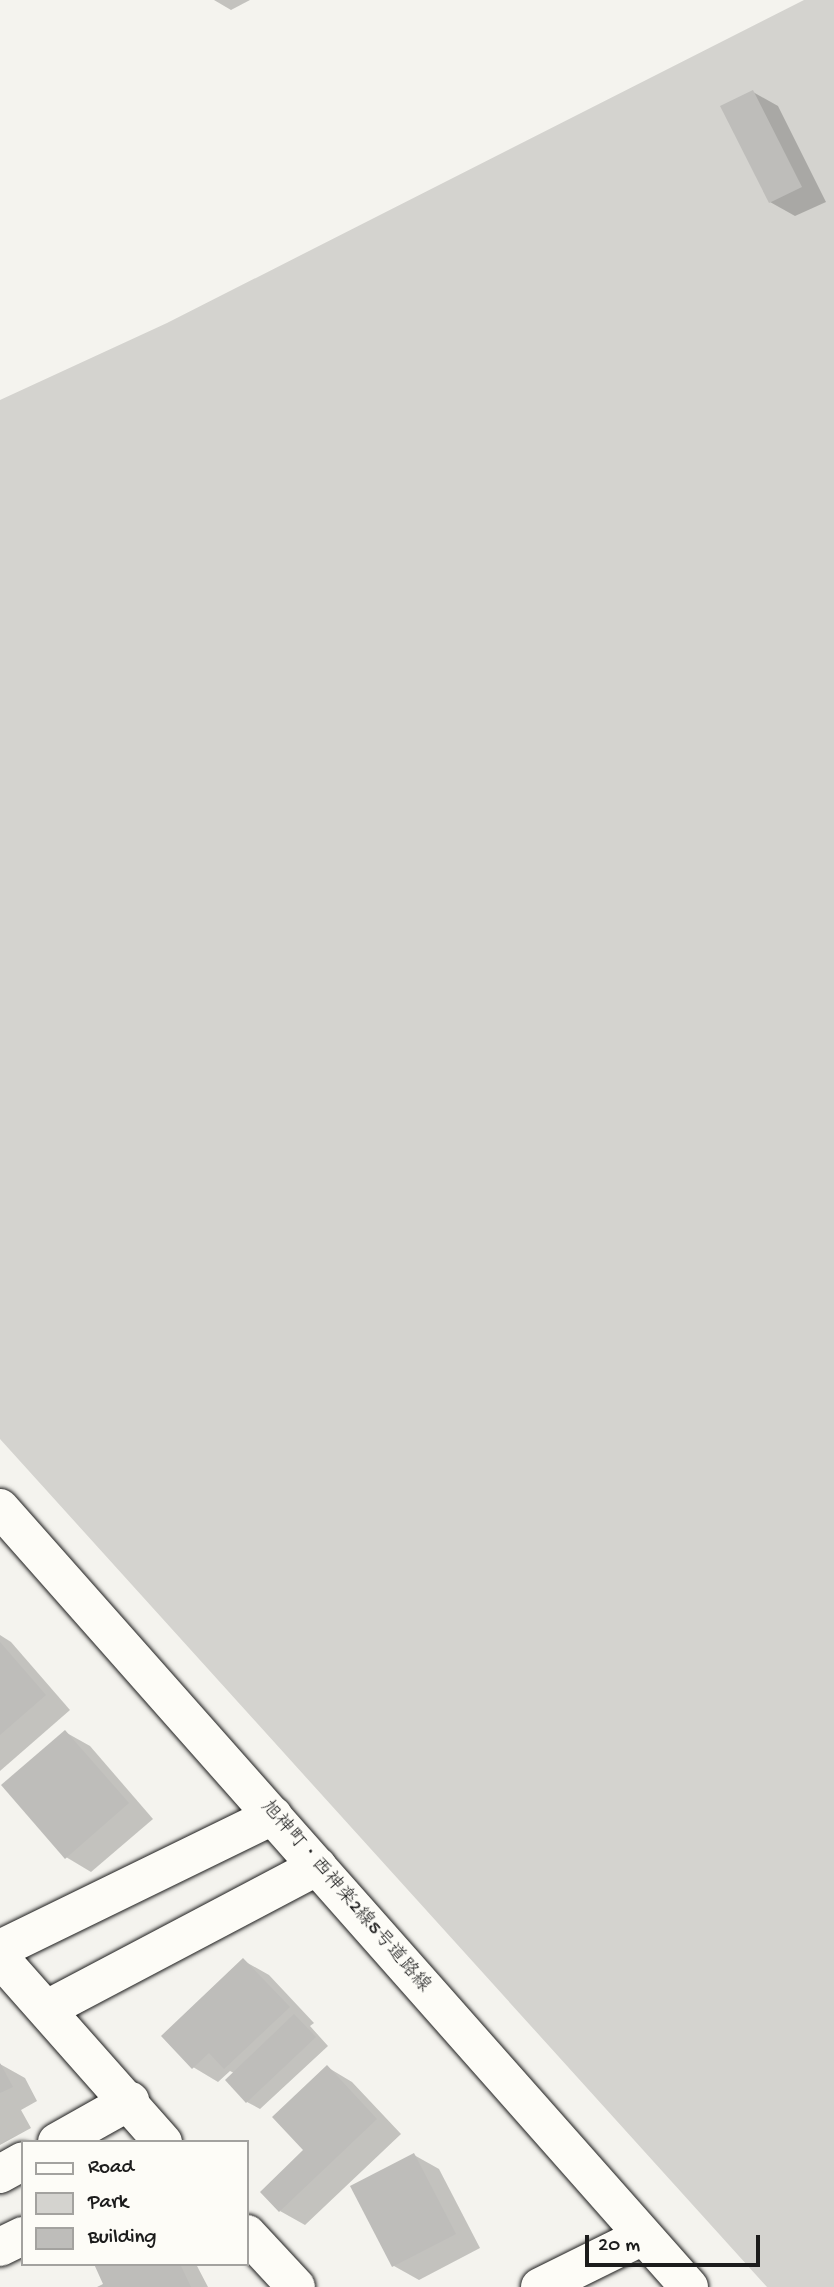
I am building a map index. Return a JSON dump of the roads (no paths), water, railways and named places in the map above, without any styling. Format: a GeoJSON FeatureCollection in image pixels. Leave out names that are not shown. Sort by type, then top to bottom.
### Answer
{"type":"FeatureCollection","features":[{"type":"Feature","properties":{"kind":"street","name":"旭神町・西神楽2線5号道路線"},"geometry":{"type":"LineString","coordinates":[[0,1508],[689,2287]]}},
{"type":"Feature","properties":{"kind":"street"},"geometry":{"type":"LineString","coordinates":[[0,1949],[273,1816]]}},
{"type":"Feature","properties":{"kind":"street"},"geometry":{"type":"LineString","coordinates":[[47,2009],[318,1866]]}},
{"type":"Feature","properties":{"kind":"street"},"geometry":{"type":"LineString","coordinates":[[0,1958],[130,2101],[161,2140]]}},
{"type":"Feature","properties":{"kind":"street"},"geometry":{"type":"LineString","coordinates":[[61,2140],[130,2101]]}},
{"type":"Feature","properties":{"kind":"street"},"geometry":{"type":"LineString","coordinates":[[0,2174],[21,2162]]}},
{"type":"Feature","properties":{"kind":"street"},"geometry":{"type":"LineString","coordinates":[[248,2235],[296,2287]]}},
{"type":"Feature","properties":{"kind":"street"},"geometry":{"type":"LineString","coordinates":[[540,2287],[643,2236]]}},
{"type":"Feature","properties":{"kind":"street"},"geometry":{"type":"LineString","coordinates":[[0,2248],[21,2237]]}}]}
